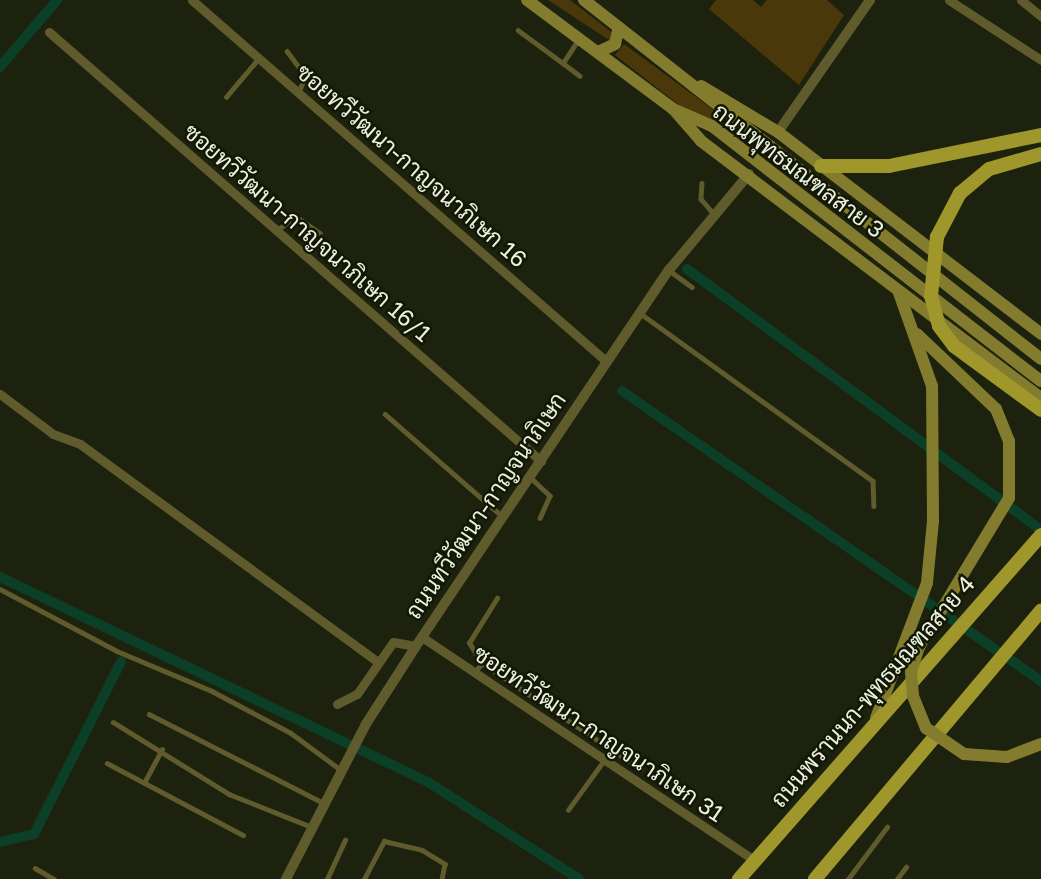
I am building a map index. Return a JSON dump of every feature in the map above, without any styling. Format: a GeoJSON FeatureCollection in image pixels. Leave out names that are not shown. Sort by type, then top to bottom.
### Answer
{"type":"FeatureCollection","features":[{"type":"Feature","properties":{"kind":"main road","name":"ถนนพุทธมณฑลสาย 3"},"geometry":{"type":"LineString","coordinates":[[527,0],[673,109],[712,125],[1041,381]]}},
{"type":"Feature","properties":{"kind":"main road","name":"ถนนพุทธมณฑลสาย 3"},"geometry":{"type":"LineString","coordinates":[[584,0],[694,82],[721,113],[1041,359]]}},
{"type":"Feature","properties":{"kind":"main road"},"geometry":{"type":"LineString","coordinates":[[598,52],[615,44],[619,27]]}},
{"type":"Feature","properties":{"kind":"main road"},"geometry":{"type":"LineString","coordinates":[[694,82],[778,132],[1041,334]]}},
{"type":"Feature","properties":{"kind":"main road"},"geometry":{"type":"LineString","coordinates":[[673,109],[701,141],[749,174],[899,293],[1041,398]]}},
{"type":"Feature","properties":{"kind":"main road"},"geometry":{"type":"LineString","coordinates":[[821,166],[879,168],[1041,135]]}},
{"type":"Feature","properties":{"kind":"main road"},"geometry":{"type":"LineString","coordinates":[[1041,154],[1001,164],[960,193],[937,237],[930,296],[939,326],[954,346],[1041,410]]}},
{"type":"Feature","properties":{"kind":"main road"},"geometry":{"type":"LineString","coordinates":[[876,719],[927,583],[933,479],[932,386],[899,293]]}},
{"type":"Feature","properties":{"kind":"main road"},"geometry":{"type":"LineString","coordinates":[[914,331],[996,410],[1009,441],[1009,498],[919,647],[911,672],[913,696],[926,728],[964,754],[1007,757],[1041,744]]}},
{"type":"Feature","properties":{"kind":"main road","name":"ถนนพรานนก-พุทธมณฑลสาย 4"},"geometry":{"type":"LineString","coordinates":[[739,879],[876,719],[1041,535]]}},
{"type":"Feature","properties":{"kind":"main road"},"geometry":{"type":"LineString","coordinates":[[815,879],[1041,611]]}},
{"type":"Feature","properties":{"kind":"street","name":"ซอยทวีวัฒนา-กาญจนาภิเษก 16"},"geometry":{"type":"LineString","coordinates":[[192,0],[606,361]]}},
{"type":"Feature","properties":{"kind":"street"},"geometry":{"type":"LineString","coordinates":[[778,132],[870,0]]}},
{"type":"Feature","properties":{"kind":"street"},"geometry":{"type":"LineString","coordinates":[[949,0],[1041,60]]}},
{"type":"Feature","properties":{"kind":"street"},"geometry":{"type":"LineString","coordinates":[[1021,0],[1041,16]]}},
{"type":"Feature","properties":{"kind":"street","name":"ซอยทวีวัฒนา-กาญจนาภิเษก 16/1"},"geometry":{"type":"LineString","coordinates":[[49,32],[541,461]]}},
{"type":"Feature","properties":{"kind":"street","name":"ถนนทวีวัฒนา-กาญจนาภิเษก"},"geometry":{"type":"LineString","coordinates":[[286,879],[366,723],[419,642],[669,270],[749,174]]}},
{"type":"Feature","properties":{"kind":"street"},"geometry":{"type":"LineString","coordinates":[[0,394],[53,434],[80,444],[378,662]]}},
{"type":"Feature","properties":{"kind":"street"},"geometry":{"type":"LineString","coordinates":[[337,704],[357,694],[393,642],[419,642]]}},
{"type":"Feature","properties":{"kind":"street","name":"ซอยทวีวัฒนา-กาญจนาภิเษก 31"},"geometry":{"type":"LineString","coordinates":[[419,642],[473,673],[603,763],[754,860]]}},
{"type":"Feature","properties":{"kind":"lane"},"geometry":{"type":"LineString","coordinates":[[518,30],[580,76]]}},
{"type":"Feature","properties":{"kind":"lane"},"geometry":{"type":"LineString","coordinates":[[563,63],[579,38]]}},
{"type":"Feature","properties":{"kind":"lane"},"geometry":{"type":"LineString","coordinates":[[287,51],[306,75],[299,92]]}},
{"type":"Feature","properties":{"kind":"lane"},"geometry":{"type":"LineString","coordinates":[[226,97],[260,58]]}},
{"type":"Feature","properties":{"kind":"lane"},"geometry":{"type":"LineString","coordinates":[[702,183],[701,200],[715,214]]}},
{"type":"Feature","properties":{"kind":"lane"},"geometry":{"type":"LineString","coordinates":[[277,230],[297,217],[320,233]]}},
{"type":"Feature","properties":{"kind":"lane"},"geometry":{"type":"LineString","coordinates":[[669,270],[692,286]]}},
{"type":"Feature","properties":{"kind":"lane"},"geometry":{"type":"LineString","coordinates":[[639,313],[873,481],[874,506]]}},
{"type":"Feature","properties":{"kind":"lane"},"geometry":{"type":"LineString","coordinates":[[385,414],[503,517]]}},
{"type":"Feature","properties":{"kind":"lane"},"geometry":{"type":"LineString","coordinates":[[530,477],[550,496],[540,518]]}},
{"type":"Feature","properties":{"kind":"lane"},"geometry":{"type":"LineString","coordinates":[[0,589],[117,651],[212,691],[291,733],[341,771]]}},
{"type":"Feature","properties":{"kind":"lane"},"geometry":{"type":"LineString","coordinates":[[497,598],[469,643],[482,663],[641,769]]}},
{"type":"Feature","properties":{"kind":"lane"},"geometry":{"type":"LineString","coordinates":[[473,673],[482,663]]}},
{"type":"Feature","properties":{"kind":"lane"},"geometry":{"type":"LineString","coordinates":[[149,714],[324,803]]}},
{"type":"Feature","properties":{"kind":"lane"},"geometry":{"type":"LineString","coordinates":[[113,722],[162,749],[229,794],[313,828]]}},
{"type":"Feature","properties":{"kind":"lane"},"geometry":{"type":"LineString","coordinates":[[144,783],[162,749]]}},
{"type":"Feature","properties":{"kind":"lane"},"geometry":{"type":"LineString","coordinates":[[107,763],[243,835]]}},
{"type":"Feature","properties":{"kind":"lane"},"geometry":{"type":"LineString","coordinates":[[568,810],[603,763]]}},
{"type":"Feature","properties":{"kind":"lane"},"geometry":{"type":"LineString","coordinates":[[848,879],[887,827]]}},
{"type":"Feature","properties":{"kind":"lane"},"geometry":{"type":"LineString","coordinates":[[327,879],[345,840]]}},
{"type":"Feature","properties":{"kind":"lane"},"geometry":{"type":"LineString","coordinates":[[364,879],[384,841],[422,850],[446,864],[442,879]]}},
{"type":"Feature","properties":{"kind":"lane"},"geometry":{"type":"LineString","coordinates":[[897,879],[906,867]]}},
{"type":"Feature","properties":{"kind":"lane"},"geometry":{"type":"LineString","coordinates":[[35,868],[54,879]]}},
{"type":"Feature","properties":{"kind":"shaded area"},"geometry":{"type":"Polygon","coordinates":[[[548,0],[570,0],[614,34],[612,42],[548,0]]]}},
{"type":"Feature","properties":{"kind":"shaded area"},"geometry":{"type":"Polygon","coordinates":[[[716,0],[753,0],[761,7],[767,0],[827,0],[844,15],[799,85],[709,9],[716,0]]]}},
{"type":"Feature","properties":{"kind":"shaded area"},"geometry":{"type":"Polygon","coordinates":[[[624,44],[711,108],[725,125],[684,109],[615,55],[624,44]]]}},
{"type":"Feature","properties":{"kind":"waterway"},"geometry":{"type":"LineString","coordinates":[[0,67],[57,0]]}},
{"type":"Feature","properties":{"kind":"waterway"},"geometry":{"type":"LineString","coordinates":[[687,269],[1041,530]]}},
{"type":"Feature","properties":{"kind":"waterway"},"geometry":{"type":"LineString","coordinates":[[622,391],[1041,681]]}},
{"type":"Feature","properties":{"kind":"waterway"},"geometry":{"type":"LineString","coordinates":[[0,577],[428,782],[579,879]]}},
{"type":"Feature","properties":{"kind":"waterway"},"geometry":{"type":"LineString","coordinates":[[0,842],[34,834],[121,662]]}}]}
